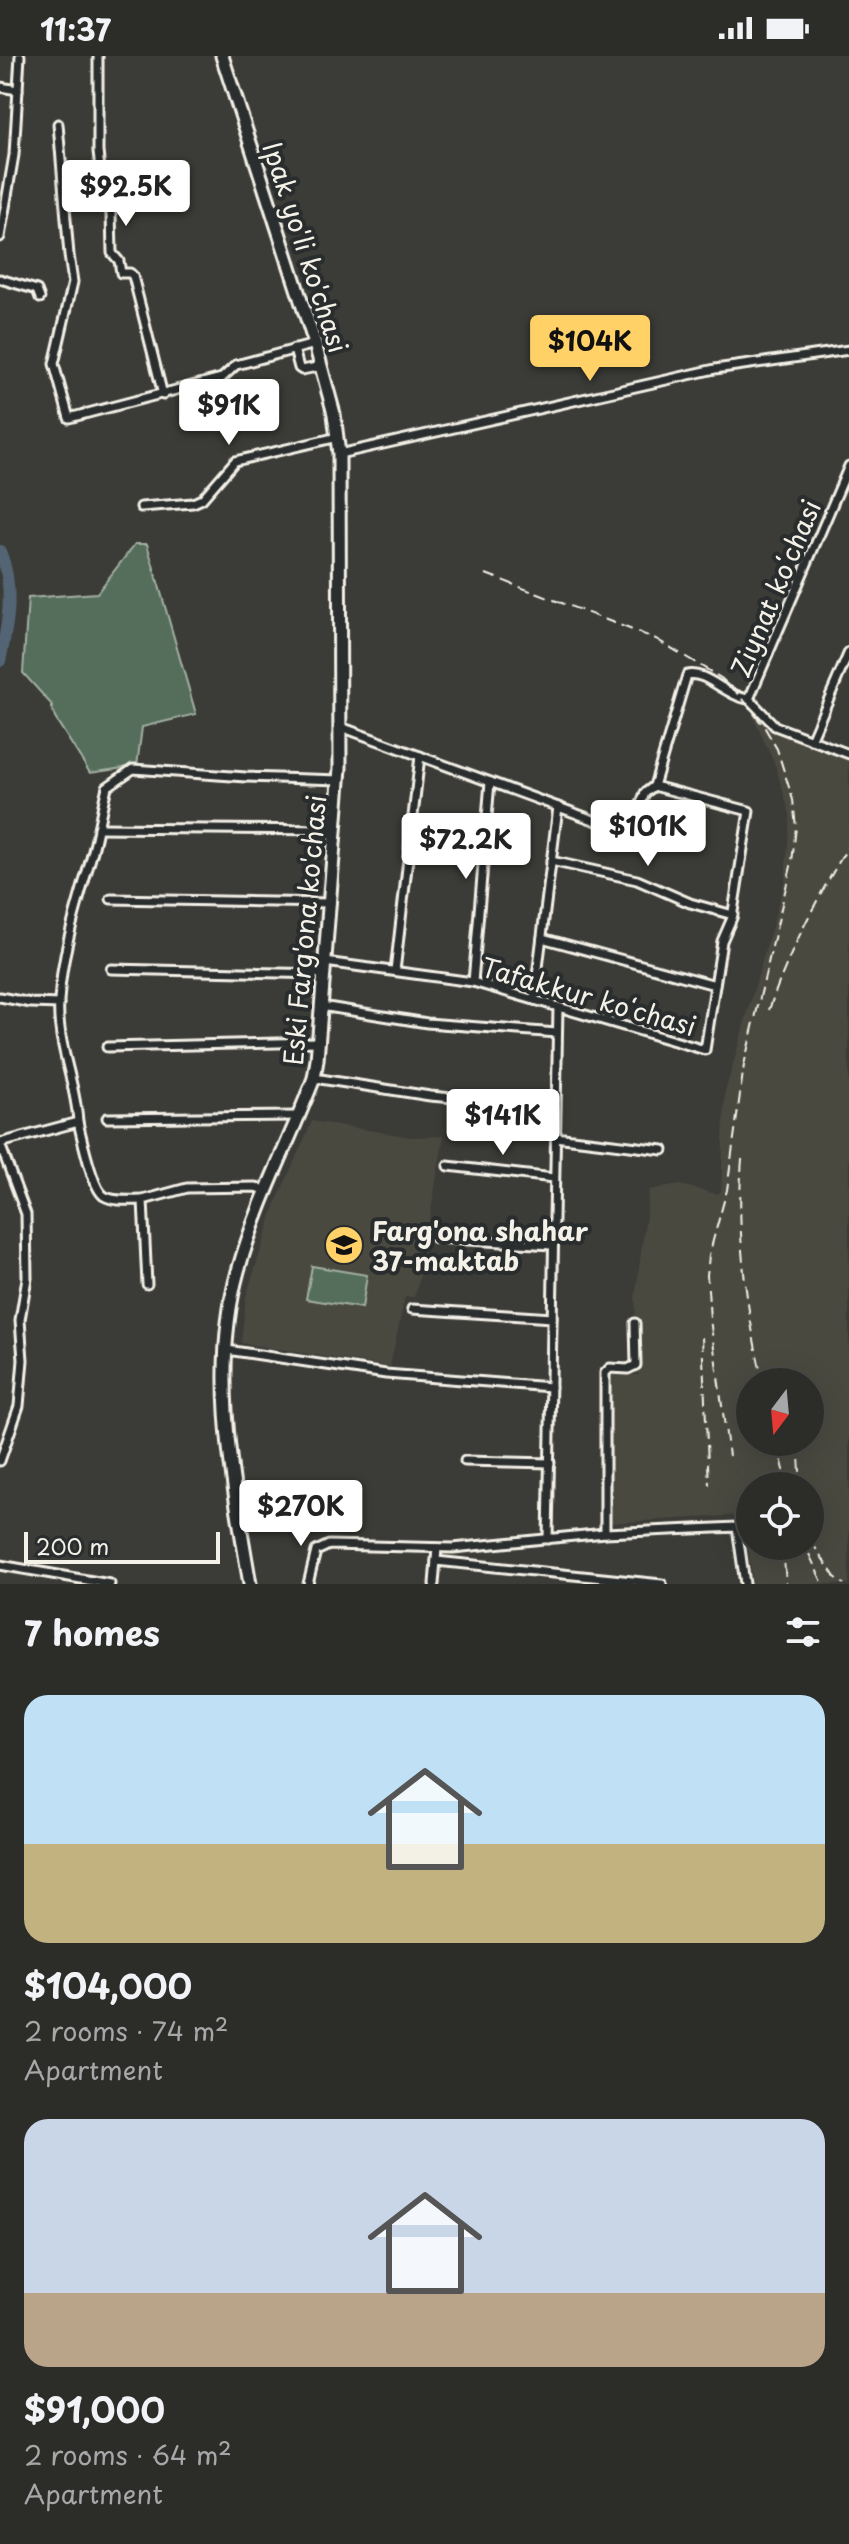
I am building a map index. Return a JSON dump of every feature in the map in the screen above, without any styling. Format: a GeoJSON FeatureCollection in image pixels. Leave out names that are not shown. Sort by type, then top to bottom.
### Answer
{"type":"FeatureCollection","features":[{"type":"Feature","properties":{"kind":"main road","name":"Ipak yo'li ko'chasi"},"geometry":{"type":"LineString","coordinates":[[222,56],[322,366],[339,454]]}},
{"type":"Feature","properties":{"kind":"main road","name":"Eski Farg'ona ko'chasi"},"geometry":{"type":"LineString","coordinates":[[250,1584],[231,1460],[227,1350],[233,1289],[265,1190],[314,1078],[340,780],[339,454]]}},
{"type":"Feature","properties":{"kind":"street"},"geometry":{"type":"LineString","coordinates":[[0,237],[3,204],[14,155],[20,56]]}},
{"type":"Feature","properties":{"kind":"street"},"geometry":{"type":"LineString","coordinates":[[98,56],[98,152],[104,202],[111,213],[112,253],[119,261],[121,273],[133,276],[163,395]]}},
{"type":"Feature","properties":{"kind":"street"},"geometry":{"type":"LineString","coordinates":[[0,87],[18,90]]}},
{"type":"Feature","properties":{"kind":"street"},"geometry":{"type":"LineString","coordinates":[[58,124],[69,255],[74,275],[54,364],[69,418],[222,378],[236,365],[315,344]]}},
{"type":"Feature","properties":{"kind":"street"},"geometry":{"type":"LineString","coordinates":[[0,279],[37,290],[40,298]]}},
{"type":"Feature","properties":{"kind":"street"},"geometry":{"type":"LineString","coordinates":[[294,349],[302,370],[322,366]]}},
{"type":"Feature","properties":{"kind":"street"},"geometry":{"type":"LineString","coordinates":[[339,454],[715,369],[849,350]]}},
{"type":"Feature","properties":{"kind":"street"},"geometry":{"type":"LineString","coordinates":[[141,507],[193,503],[202,499],[235,461],[338,437]]}},
{"type":"Feature","properties":{"kind":"street","name":"Ziynat koʻchasi"},"geometry":{"type":"LineString","coordinates":[[849,466],[749,699],[771,724],[849,754]]}},
{"type":"Feature","properties":{"kind":"street"},"geometry":{"type":"LineString","coordinates":[[811,740],[849,652]]}},
{"type":"Feature","properties":{"kind":"street"},"geometry":{"type":"LineString","coordinates":[[341,727],[629,833],[645,793],[654,786],[687,675],[697,674],[737,697],[749,699]]}},
{"type":"Feature","properties":{"kind":"street"},"geometry":{"type":"LineString","coordinates":[[395,971],[420,756]]}},
{"type":"Feature","properties":{"kind":"street"},"geometry":{"type":"LineString","coordinates":[[265,1190],[256,1187],[187,1188],[143,1200],[113,1199],[102,1195],[95,1185],[64,1056],[59,1004],[70,926],[107,787],[133,769],[340,780]]}},
{"type":"Feature","properties":{"kind":"street"},"geometry":{"type":"LineString","coordinates":[[473,982],[490,782]]}},
{"type":"Feature","properties":{"kind":"street","name":"Tafakkur koʻchasi"},"geometry":{"type":"LineString","coordinates":[[111,969],[324,968],[395,971],[473,982],[705,1050],[722,941],[733,915],[749,811],[654,786]]}},
{"type":"Feature","properties":{"kind":"street"},"geometry":{"type":"LineString","coordinates":[[534,1000],[558,807]]}},
{"type":"Feature","properties":{"kind":"street"},"geometry":{"type":"LineString","coordinates":[[98,828],[336,830]]}},
{"type":"Feature","properties":{"kind":"street"},"geometry":{"type":"LineString","coordinates":[[551,861],[637,880],[690,903],[733,915]]}},
{"type":"Feature","properties":{"kind":"street"},"geometry":{"type":"LineString","coordinates":[[111,899],[331,903]]}},
{"type":"Feature","properties":{"kind":"street"},"geometry":{"type":"LineString","coordinates":[[542,938],[715,985]]}},
{"type":"Feature","properties":{"kind":"street"},"geometry":{"type":"LineString","coordinates":[[0,997],[59,1004]]}},
{"type":"Feature","properties":{"kind":"street"},"geometry":{"type":"LineString","coordinates":[[321,1006],[427,1023],[557,1033]]}},
{"type":"Feature","properties":{"kind":"street"},"geometry":{"type":"LineString","coordinates":[[548,1539],[558,1007]]}},
{"type":"Feature","properties":{"kind":"street"},"geometry":{"type":"LineString","coordinates":[[107,1047],[318,1042]]}},
{"type":"Feature","properties":{"kind":"street"},"geometry":{"type":"LineString","coordinates":[[314,1078],[430,1096],[555,1107]]}},
{"type":"Feature","properties":{"kind":"street"},"geometry":{"type":"LineString","coordinates":[[107,1118],[299,1116]]}},
{"type":"Feature","properties":{"kind":"street"},"geometry":{"type":"LineString","coordinates":[[0,1461],[19,1406],[23,1360],[20,1320],[27,1278],[26,1214],[0,1144],[78,1122]]}},
{"type":"Feature","properties":{"kind":"street"},"geometry":{"type":"LineString","coordinates":[[555,1137],[663,1150]]}},
{"type":"Feature","properties":{"kind":"street"},"geometry":{"type":"LineString","coordinates":[[448,1166],[554,1178]]}},
{"type":"Feature","properties":{"kind":"street"},"geometry":{"type":"LineString","coordinates":[[143,1200],[147,1284]]}},
{"type":"Feature","properties":{"kind":"street"},"geometry":{"type":"LineString","coordinates":[[435,1238],[552,1245]]}},
{"type":"Feature","properties":{"kind":"street"},"geometry":{"type":"LineString","coordinates":[[412,1309],[552,1318]]}},
{"type":"Feature","properties":{"kind":"street"},"geometry":{"type":"LineString","coordinates":[[605,1533],[605,1373],[610,1368],[628,1369],[636,1365],[635,1323]]}},
{"type":"Feature","properties":{"kind":"street"},"geometry":{"type":"LineString","coordinates":[[227,1350],[386,1374],[551,1387]]}},
{"type":"Feature","properties":{"kind":"street"},"geometry":{"type":"LineString","coordinates":[[465,1461],[550,1463]]}},
{"type":"Feature","properties":{"kind":"street"},"geometry":{"type":"LineString","coordinates":[[308,1584],[316,1551],[329,1545],[437,1548],[605,1533],[737,1527],[745,1584]]}},
{"type":"Feature","properties":{"kind":"street"},"geometry":{"type":"LineString","coordinates":[[434,1584],[437,1548]]}},
{"type":"Feature","properties":{"kind":"street"},"geometry":{"type":"LineString","coordinates":[[436,1561],[662,1584]]}},
{"type":"Feature","properties":{"kind":"street"},"geometry":{"type":"LineString","coordinates":[[0,1565],[110,1584]]}},
{"type":"Feature","properties":{"kind":"shaded area"},"geometry":{"type":"Polygon","coordinates":[[[752,715],[849,751],[849,1584],[753,1584],[750,1560],[824,1560],[824,1472],[736,1472],[736,1515],[610,1523],[609,1374],[638,1375],[635,1299],[649,1190],[680,1185],[717,1194],[721,1191],[725,1092],[785,880],[790,815],[775,765],[752,715]]]}},
{"type":"Feature","properties":{"kind":"shaded area","name":"Farg'ona shahar 37-maktab"},"geometry":{"type":"Polygon","coordinates":[[[312,1121],[412,1137],[444,1136],[418,1286],[414,1297],[405,1297],[390,1367],[241,1343],[246,1296],[276,1203],[312,1121]]]}},
{"type":"Feature","properties":{"kind":"green space"},"geometry":{"type":"Polygon","coordinates":[[[135,544],[147,544],[196,714],[142,727],[137,766],[90,773],[55,718],[51,704],[23,673],[28,598],[97,593],[135,544]]]}},
{"type":"Feature","properties":{"kind":"green space"},"geometry":{"type":"Polygon","coordinates":[[[312,1266],[367,1275],[362,1308],[306,1299],[312,1266]]]}},
{"type":"Feature","properties":{"kind":"waterway"},"geometry":{"type":"LineString","coordinates":[[0,551],[9,592],[0,661]]}},
{"type":"Feature","properties":{"kind":"railway"},"geometry":{"type":"LineString","coordinates":[[486,574],[656,639],[721,678],[740,695],[765,728],[777,749],[793,800],[796,827],[792,862],[744,1065],[727,1190],[709,1255],[707,1275],[729,1456]]}},
{"type":"Feature","properties":{"kind":"railway"},"geometry":{"type":"LineString","coordinates":[[769,1010],[804,925],[849,845]]}},
{"type":"Feature","properties":{"kind":"railway"},"geometry":{"type":"LineString","coordinates":[[742,1159],[740,1215],[744,1271],[760,1368]]}},
{"type":"Feature","properties":{"kind":"railway"},"geometry":{"type":"LineString","coordinates":[[702,1337],[709,1485]]}},
{"type":"Feature","properties":{"kind":"railway"},"geometry":{"type":"LineString","coordinates":[[780,1456],[784,1472]]}},
{"type":"Feature","properties":{"kind":"railway"},"geometry":{"type":"LineString","coordinates":[[799,1456],[800,1472]]}},
{"type":"Feature","properties":{"kind":"railway"},"geometry":{"type":"LineString","coordinates":[[784,1560],[786,1584]]}},
{"type":"Feature","properties":{"kind":"railway"},"geometry":{"type":"LineString","coordinates":[[812,1560],[823,1584]]}},
{"type":"Feature","properties":{"kind":"railway"},"geometry":{"type":"LineString","coordinates":[[824,1560],[844,1584]]}},
{"type":"Feature","properties":{"kind":"place","name":"Farg'ona shahar 37-maktab"},"geometry":{"type":"Point","coordinates":[344,1245]}}]}
